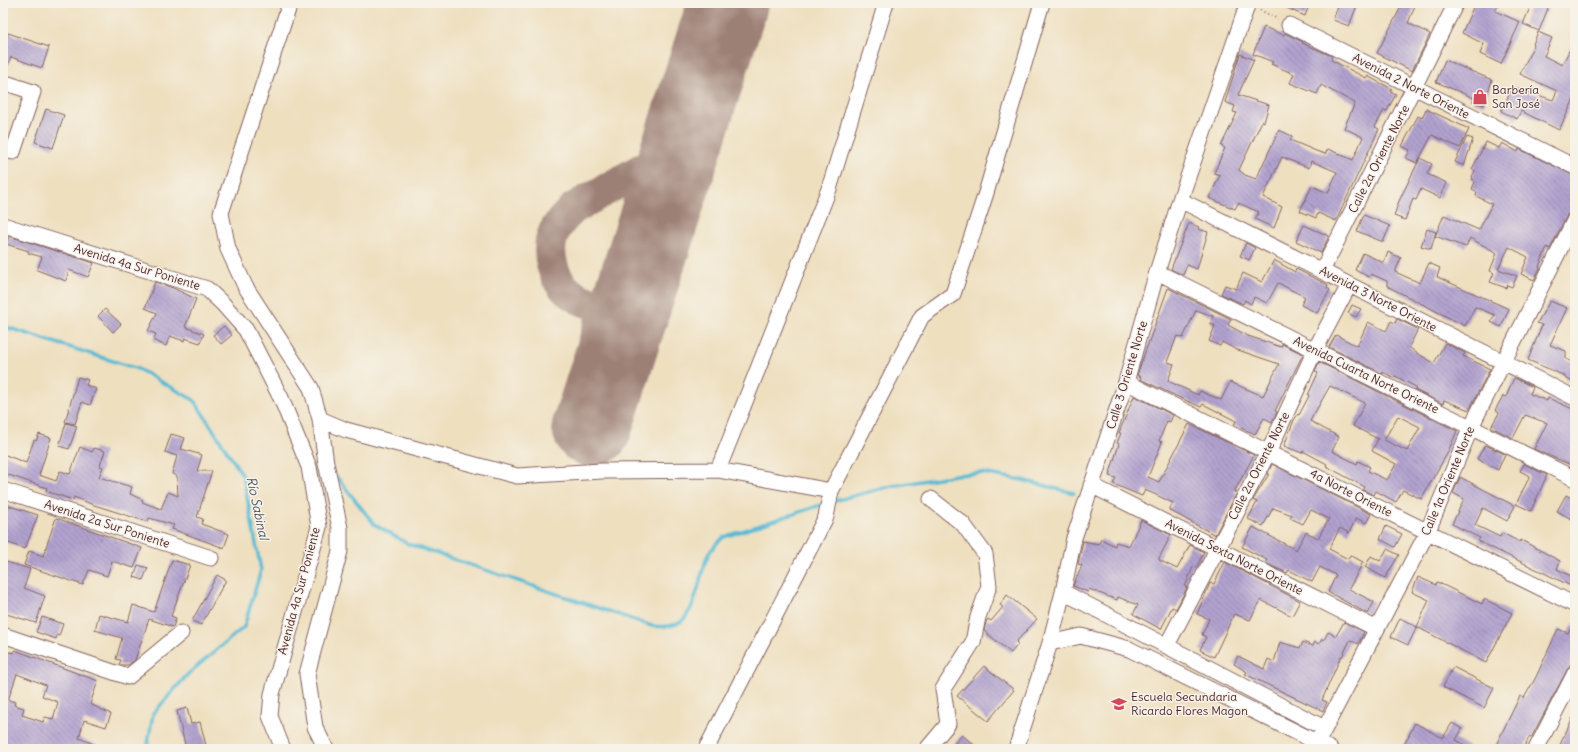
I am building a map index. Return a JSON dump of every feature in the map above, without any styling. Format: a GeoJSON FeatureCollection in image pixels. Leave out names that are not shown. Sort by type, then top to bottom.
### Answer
{"type":"FeatureCollection","features":[{"type":"Feature","properties":{"kind":"street"},"geometry":{"type":"LineString","coordinates":[[290,3],[221,213],[228,250],[245,286],[311,388],[320,419],[326,463],[340,528],[340,551],[307,674],[315,727],[326,749]]}},
{"type":"Feature","properties":{"kind":"street"},"geometry":{"type":"LineString","coordinates":[[718,470],[829,189],[886,3]]}},
{"type":"Feature","properties":{"kind":"street"},"geometry":{"type":"LineString","coordinates":[[706,749],[829,510],[831,493],[922,316],[953,294],[986,193],[1042,3]]}},
{"type":"Feature","properties":{"kind":"street","name":"Calle 3 Oriente Norte"},"geometry":{"type":"LineString","coordinates":[[1016,749],[1050,643],[1063,592],[1074,538],[1126,382],[1157,272],[1180,200],[1248,3]]}},
{"type":"Feature","properties":{"kind":"street","name":"Calle 2a Oriente Norte"},"geometry":{"type":"LineString","coordinates":[[1322,271],[1456,3]]}},
{"type":"Feature","properties":{"kind":"street","name":"Avenida 2 Norte Oriente"},"geometry":{"type":"LineString","coordinates":[[1289,24],[1575,168]]}},
{"type":"Feature","properties":{"kind":"street"},"geometry":{"type":"LineString","coordinates":[[3,82],[33,92],[13,152],[3,148]]}},
{"type":"Feature","properties":{"kind":"street","name":"Avenida 3 Norte Oriente"},"geometry":{"type":"LineString","coordinates":[[1180,200],[1575,398]]}},
{"type":"Feature","properties":{"kind":"street","name":"Calle 1a Oriente Norte"},"geometry":{"type":"LineString","coordinates":[[1321,747],[1324,728],[1427,533],[1471,427],[1575,219]]}},
{"type":"Feature","properties":{"kind":"street","name":"Avenida 4a Sur Poniente"},"geometry":{"type":"LineString","coordinates":[[3,226],[207,289],[223,304],[246,330],[281,398],[309,467],[319,527],[272,694],[270,716],[283,749]]}},
{"type":"Feature","properties":{"kind":"street","name":"Avenida Cuarta Norte Oriente"},"geometry":{"type":"LineString","coordinates":[[1157,272],[1575,479]]}},
{"type":"Feature","properties":{"kind":"street","name":"Calle 2a Oriente Norte"},"geometry":{"type":"LineString","coordinates":[[1167,645],[1269,451],[1315,350],[1350,285]]}},
{"type":"Feature","properties":{"kind":"street","name":"4a Norte Oriente"},"geometry":{"type":"LineString","coordinates":[[1126,382],[1269,451],[1427,533],[1575,605]]}},
{"type":"Feature","properties":{"kind":"street"},"geometry":{"type":"LineString","coordinates":[[320,419],[346,430],[517,476],[602,471],[718,470],[831,493]]}},
{"type":"Feature","properties":{"kind":"street","name":"Avenida Sexta Norte Oriente"},"geometry":{"type":"LineString","coordinates":[[1091,485],[1377,629]]}},
{"type":"Feature","properties":{"kind":"street","name":"Avenida 2a Sur Poniente"},"geometry":{"type":"LineString","coordinates":[[3,490],[211,558]]}},
{"type":"Feature","properties":{"kind":"street"},"geometry":{"type":"LineString","coordinates":[[927,749],[948,724],[943,689],[973,642],[978,617],[990,586],[985,554],[963,524],[930,499]]}},
{"type":"Feature","properties":{"kind":"street"},"geometry":{"type":"LineString","coordinates":[[1063,592],[1324,728]]}},
{"type":"Feature","properties":{"kind":"street"},"geometry":{"type":"LineString","coordinates":[[3,635],[128,677],[181,633]]}},
{"type":"Feature","properties":{"kind":"street"},"geometry":{"type":"LineString","coordinates":[[1050,643],[1081,636],[1129,649],[1321,747]]}},
{"type":"Feature","properties":{"kind":"street"},"geometry":{"type":"LineString","coordinates":[[1536,749],[1575,673]]}},
{"type":"Feature","properties":{"kind":"path"},"geometry":{"type":"LineString","coordinates":[[1248,3],[1289,24]]}},
{"type":"Feature","properties":{"kind":"building"},"geometry":{"type":"Polygon","coordinates":[[[1275,3],[1310,3],[1305,16],[1275,3]]]}},
{"type":"Feature","properties":{"kind":"building"},"geometry":{"type":"Polygon","coordinates":[[[1339,3],[1358,3],[1349,26],[1333,20],[1339,3]]]}},
{"type":"Feature","properties":{"kind":"building"},"geometry":{"type":"Polygon","coordinates":[[[1403,3],[1416,3],[1408,23],[1430,34],[1412,71],[1377,53],[1403,3]]]}},
{"type":"Feature","properties":{"kind":"building"},"geometry":{"type":"Polygon","coordinates":[[[1475,3],[1499,3],[1495,11],[1520,22],[1501,64],[1480,54],[1484,44],[1462,33],[1475,3]]]}},
{"type":"Feature","properties":{"kind":"building"},"geometry":{"type":"Polygon","coordinates":[[[1532,3],[1550,3],[1539,31],[1523,24],[1532,3]]]}},
{"type":"Feature","properties":{"kind":"building"},"geometry":{"type":"Polygon","coordinates":[[[1264,27],[1284,35],[1285,33],[1303,42],[1302,43],[1332,56],[1331,60],[1366,78],[1367,76],[1392,89],[1390,92],[1396,94],[1387,111],[1384,110],[1375,127],[1379,129],[1336,221],[1318,213],[1316,218],[1300,211],[1312,186],[1328,193],[1337,172],[1311,161],[1309,168],[1282,157],[1263,197],[1282,207],[1274,228],[1255,219],[1259,212],[1238,203],[1235,209],[1209,198],[1220,175],[1214,173],[1225,148],[1221,146],[1237,113],[1233,112],[1235,106],[1225,102],[1240,54],[1254,60],[1238,95],[1269,105],[1264,122],[1262,121],[1239,170],[1245,175],[1256,179],[1279,130],[1292,136],[1290,140],[1316,151],[1325,154],[1328,149],[1353,160],[1363,137],[1344,128],[1355,103],[1321,85],[1317,94],[1290,83],[1294,74],[1271,64],[1273,62],[1253,54],[1264,27]]]}},
{"type":"Feature","properties":{"kind":"building"},"geometry":{"type":"Polygon","coordinates":[[[1538,32],[1552,38],[1544,56],[1562,65],[1575,39],[1575,97],[1559,130],[1521,111],[1517,119],[1501,111],[1513,87],[1553,100],[1557,91],[1520,74],[1534,45],[1533,44],[1538,32]]]}},
{"type":"Feature","properties":{"kind":"building"},"geometry":{"type":"Polygon","coordinates":[[[8,33],[49,47],[42,68],[11,57],[5,73],[3,73],[3,48],[8,33]]]}},
{"type":"Feature","properties":{"kind":"building"},"geometry":{"type":"Polygon","coordinates":[[[1445,60],[1492,80],[1484,105],[1473,102],[1474,98],[1436,82],[1445,60]]]}},
{"type":"Feature","properties":{"kind":"building"},"geometry":{"type":"Polygon","coordinates":[[[46,109],[64,115],[53,148],[35,142],[46,109]]]}},
{"type":"Feature","properties":{"kind":"building"},"geometry":{"type":"Polygon","coordinates":[[[1426,109],[1469,129],[1460,148],[1432,135],[1417,163],[1406,158],[1410,150],[1402,146],[1418,116],[1422,118],[1426,109]]]}},
{"type":"Feature","properties":{"kind":"building"},"geometry":{"type":"Polygon","coordinates":[[[1467,137],[1473,139],[1464,166],[1455,162],[1467,137]]]}},
{"type":"Feature","properties":{"kind":"building"},"geometry":{"type":"Polygon","coordinates":[[[1486,142],[1499,148],[1502,143],[1518,152],[1519,149],[1575,176],[1575,206],[1567,215],[1550,249],[1547,247],[1534,280],[1521,274],[1528,257],[1509,247],[1498,269],[1517,276],[1512,287],[1507,285],[1506,288],[1490,282],[1494,273],[1490,271],[1497,253],[1470,238],[1466,247],[1435,236],[1444,215],[1479,230],[1492,204],[1476,196],[1477,192],[1472,189],[1475,182],[1471,179],[1475,171],[1472,169],[1486,142]]]}},
{"type":"Feature","properties":{"kind":"building"},"geometry":{"type":"Polygon","coordinates":[[[1420,158],[1432,164],[1427,174],[1447,183],[1440,198],[1421,189],[1416,200],[1413,199],[1405,220],[1394,216],[1399,201],[1420,158]]]}},
{"type":"Feature","properties":{"kind":"building"},"geometry":{"type":"Polygon","coordinates":[[[1364,215],[1390,226],[1383,242],[1357,231],[1364,215]]]}},
{"type":"Feature","properties":{"kind":"building"},"geometry":{"type":"Polygon","coordinates":[[[1189,223],[1199,227],[1198,229],[1208,232],[1197,269],[1187,265],[1183,275],[1171,269],[1189,223]]]}},
{"type":"Feature","properties":{"kind":"building"},"geometry":{"type":"Polygon","coordinates":[[[1304,225],[1329,236],[1321,253],[1296,241],[1304,225]]]}},
{"type":"Feature","properties":{"kind":"building"},"geometry":{"type":"Polygon","coordinates":[[[1427,229],[1436,232],[1431,249],[1421,246],[1427,229]]]}},
{"type":"Feature","properties":{"kind":"building"},"geometry":{"type":"Polygon","coordinates":[[[9,236],[94,263],[88,277],[69,270],[66,281],[37,270],[42,257],[28,253],[29,251],[6,244],[9,236]]]}},
{"type":"Feature","properties":{"kind":"building"},"geometry":{"type":"Polygon","coordinates":[[[1246,243],[1255,248],[1249,260],[1240,256],[1246,243]]]}},
{"type":"Feature","properties":{"kind":"building"},"geometry":{"type":"Polygon","coordinates":[[[1388,252],[1401,258],[1395,272],[1420,283],[1429,263],[1440,268],[1437,277],[1509,309],[1501,327],[1491,322],[1495,315],[1475,307],[1465,326],[1387,286],[1387,281],[1371,274],[1369,277],[1355,270],[1363,253],[1384,263],[1388,252]]]}},
{"type":"Feature","properties":{"kind":"building"},"geometry":{"type":"Polygon","coordinates":[[[1274,260],[1295,272],[1296,269],[1328,285],[1327,288],[1330,290],[1317,313],[1301,305],[1305,297],[1278,283],[1267,303],[1254,297],[1251,304],[1245,300],[1243,304],[1221,294],[1225,285],[1236,289],[1243,273],[1262,282],[1274,260]]]}},
{"type":"Feature","properties":{"kind":"building"},"geometry":{"type":"Polygon","coordinates":[[[155,282],[173,288],[196,299],[185,327],[204,334],[200,343],[185,338],[184,341],[170,336],[166,346],[153,340],[156,334],[148,331],[157,313],[145,308],[155,282]]]}},
{"type":"Feature","properties":{"kind":"building"},"geometry":{"type":"Polygon","coordinates":[[[1168,288],[1231,319],[1228,325],[1248,336],[1281,347],[1282,344],[1303,354],[1275,411],[1277,412],[1272,422],[1264,418],[1255,434],[1234,425],[1236,421],[1203,404],[1201,407],[1140,379],[1141,377],[1137,375],[1168,288]],[[1196,310],[1183,338],[1177,336],[1167,362],[1174,364],[1168,381],[1198,395],[1200,391],[1221,400],[1230,382],[1263,396],[1279,364],[1235,349],[1222,342],[1220,346],[1209,341],[1215,326],[1210,324],[1213,316],[1196,310]]]}},
{"type":"Feature","properties":{"kind":"building"},"geometry":{"type":"Polygon","coordinates":[[[1550,301],[1567,308],[1550,345],[1566,351],[1566,359],[1575,363],[1575,383],[1565,378],[1565,376],[1528,360],[1542,325],[1537,323],[1550,301]]]}},
{"type":"Feature","properties":{"kind":"building"},"geometry":{"type":"Polygon","coordinates":[[[1352,305],[1361,309],[1356,317],[1348,313],[1352,305]]]}},
{"type":"Feature","properties":{"kind":"building"},"geometry":{"type":"Polygon","coordinates":[[[105,309],[121,324],[113,332],[98,316],[105,309]]]}},
{"type":"Feature","properties":{"kind":"building"},"geometry":{"type":"Polygon","coordinates":[[[1397,319],[1418,329],[1409,347],[1434,363],[1445,343],[1465,353],[1463,356],[1490,369],[1469,410],[1444,400],[1443,404],[1415,390],[1416,387],[1395,376],[1394,378],[1383,372],[1383,374],[1329,347],[1336,335],[1357,346],[1368,322],[1386,331],[1391,321],[1395,323],[1397,319]]]}},
{"type":"Feature","properties":{"kind":"building"},"geometry":{"type":"Polygon","coordinates":[[[224,326],[232,335],[221,344],[213,335],[224,326]]]}},
{"type":"Feature","properties":{"kind":"building"},"geometry":{"type":"Polygon","coordinates":[[[1319,362],[1457,431],[1447,454],[1421,499],[1403,490],[1396,502],[1376,491],[1374,495],[1363,490],[1365,487],[1326,466],[1327,464],[1303,451],[1302,453],[1284,446],[1294,420],[1298,414],[1299,415],[1309,396],[1308,395],[1318,373],[1315,371],[1319,362]],[[1330,386],[1310,421],[1339,437],[1332,451],[1357,464],[1358,461],[1370,467],[1368,471],[1387,480],[1396,464],[1372,451],[1378,439],[1353,426],[1365,403],[1330,386]],[[1398,416],[1384,440],[1407,451],[1420,427],[1398,416]]]}},
{"type":"Feature","properties":{"kind":"building"},"geometry":{"type":"Polygon","coordinates":[[[78,377],[88,380],[86,385],[96,389],[90,405],[82,402],[75,424],[65,422],[78,377]]]}},
{"type":"Feature","properties":{"kind":"building"},"geometry":{"type":"Polygon","coordinates":[[[1514,378],[1533,387],[1530,394],[1547,401],[1548,398],[1575,410],[1575,467],[1534,449],[1547,423],[1525,415],[1513,438],[1491,427],[1499,413],[1495,410],[1503,396],[1506,397],[1514,378]]]}},
{"type":"Feature","properties":{"kind":"building"},"geometry":{"type":"Polygon","coordinates":[[[1134,396],[1173,415],[1170,422],[1167,421],[1159,441],[1162,442],[1148,477],[1159,482],[1189,424],[1254,455],[1234,492],[1237,493],[1215,535],[1169,510],[1173,503],[1145,490],[1142,496],[1113,484],[1116,478],[1109,476],[1119,444],[1117,443],[1121,433],[1119,433],[1134,396]]]}},
{"type":"Feature","properties":{"kind":"building"},"geometry":{"type":"Polygon","coordinates":[[[66,423],[77,426],[69,449],[59,446],[66,423]]]}},
{"type":"Feature","properties":{"kind":"building"},"geometry":{"type":"Polygon","coordinates":[[[39,434],[51,438],[39,475],[56,481],[60,471],[70,474],[80,447],[92,452],[94,448],[105,451],[100,466],[103,467],[99,477],[132,487],[130,494],[143,500],[142,502],[161,509],[168,492],[178,496],[177,476],[172,474],[177,456],[165,452],[171,434],[185,438],[181,449],[202,455],[197,471],[212,471],[197,517],[203,519],[201,524],[229,534],[224,548],[172,529],[174,525],[149,518],[148,522],[74,497],[73,500],[46,491],[47,488],[3,473],[3,454],[26,463],[34,440],[36,441],[39,434]]]}},
{"type":"Feature","properties":{"kind":"building"},"geometry":{"type":"Polygon","coordinates":[[[1485,445],[1505,454],[1498,470],[1477,459],[1485,445]]]}},
{"type":"Feature","properties":{"kind":"building"},"geometry":{"type":"Polygon","coordinates":[[[1272,464],[1371,514],[1366,523],[1356,518],[1349,533],[1340,528],[1329,549],[1348,559],[1350,555],[1363,562],[1349,589],[1374,602],[1368,614],[1328,592],[1336,575],[1320,567],[1312,582],[1289,570],[1287,573],[1265,563],[1267,560],[1242,547],[1253,527],[1296,550],[1306,532],[1318,538],[1329,519],[1311,510],[1303,524],[1290,518],[1292,515],[1273,508],[1263,526],[1248,519],[1257,502],[1253,500],[1269,474],[1268,473],[1272,464]]]}},
{"type":"Feature","properties":{"kind":"building"},"geometry":{"type":"Polygon","coordinates":[[[1524,464],[1547,475],[1531,511],[1516,504],[1530,476],[1520,471],[1524,464]]]}},
{"type":"Feature","properties":{"kind":"building"},"geometry":{"type":"Polygon","coordinates":[[[1460,477],[1515,506],[1507,521],[1483,508],[1475,525],[1500,537],[1502,533],[1520,542],[1521,540],[1560,561],[1557,569],[1575,578],[1575,588],[1478,541],[1480,538],[1452,524],[1464,499],[1453,493],[1460,477]]]}},
{"type":"Feature","properties":{"kind":"building"},"geometry":{"type":"Polygon","coordinates":[[[1566,495],[1575,500],[1575,521],[1557,511],[1566,495]]]}},
{"type":"Feature","properties":{"kind":"building"},"geometry":{"type":"Polygon","coordinates":[[[3,504],[38,515],[25,549],[3,541],[3,504]]]}},
{"type":"Feature","properties":{"kind":"building"},"geometry":{"type":"Polygon","coordinates":[[[56,518],[142,548],[134,568],[112,561],[107,576],[89,570],[83,585],[24,565],[29,551],[43,556],[56,518]]]}},
{"type":"Feature","properties":{"kind":"building"},"geometry":{"type":"Polygon","coordinates":[[[1141,520],[1171,535],[1159,560],[1177,569],[1190,545],[1204,552],[1196,568],[1193,567],[1185,587],[1187,588],[1176,609],[1172,607],[1161,629],[1133,614],[1138,605],[1118,597],[1117,600],[1089,589],[1088,592],[1073,586],[1082,565],[1078,564],[1083,541],[1099,544],[1101,539],[1115,546],[1116,542],[1129,546],[1141,520]]]}},
{"type":"Feature","properties":{"kind":"building"},"geometry":{"type":"Polygon","coordinates":[[[1386,526],[1402,534],[1395,547],[1380,539],[1386,526]]]}},
{"type":"Feature","properties":{"kind":"building"},"geometry":{"type":"Polygon","coordinates":[[[1387,549],[1399,555],[1385,578],[1365,567],[1371,556],[1380,561],[1387,549]]]}},
{"type":"Feature","properties":{"kind":"building"},"geometry":{"type":"Polygon","coordinates":[[[172,560],[190,565],[171,616],[176,618],[173,627],[149,619],[135,660],[128,665],[119,665],[121,660],[116,659],[122,638],[95,630],[99,614],[128,622],[133,605],[154,612],[172,560]]]}},
{"type":"Feature","properties":{"kind":"building"},"geometry":{"type":"Polygon","coordinates":[[[3,561],[30,569],[24,588],[45,596],[36,623],[3,613],[3,561]]]}},
{"type":"Feature","properties":{"kind":"building"},"geometry":{"type":"Polygon","coordinates":[[[1225,562],[1300,601],[1292,616],[1261,600],[1250,620],[1234,614],[1214,657],[1200,650],[1206,637],[1202,635],[1209,619],[1197,614],[1210,583],[1214,584],[1225,562]]]}},
{"type":"Feature","properties":{"kind":"building"},"geometry":{"type":"Polygon","coordinates":[[[138,565],[148,568],[143,580],[134,577],[138,565]]]}},
{"type":"Feature","properties":{"kind":"building"},"geometry":{"type":"Polygon","coordinates":[[[217,575],[226,580],[201,625],[192,621],[217,575]]]}},
{"type":"Feature","properties":{"kind":"building"},"geometry":{"type":"Polygon","coordinates":[[[1418,577],[1436,585],[1437,582],[1482,604],[1484,599],[1512,613],[1486,663],[1417,627],[1429,600],[1412,592],[1418,577]]]}},
{"type":"Feature","properties":{"kind":"building"},"geometry":{"type":"Polygon","coordinates":[[[1007,595],[1037,619],[1016,642],[1018,644],[1011,653],[984,631],[986,622],[988,619],[991,621],[1003,607],[1000,605],[1007,595]]]}},
{"type":"Feature","properties":{"kind":"building"},"geometry":{"type":"Polygon","coordinates":[[[42,617],[63,624],[59,636],[57,635],[56,639],[36,632],[42,617]]]}},
{"type":"Feature","properties":{"kind":"building"},"geometry":{"type":"Polygon","coordinates":[[[1400,618],[1417,627],[1408,645],[1391,637],[1400,618]]]}},
{"type":"Feature","properties":{"kind":"building"},"geometry":{"type":"Polygon","coordinates":[[[1344,622],[1364,632],[1358,644],[1350,640],[1342,657],[1341,656],[1322,700],[1327,702],[1323,711],[1245,674],[1247,672],[1234,664],[1238,656],[1264,669],[1268,659],[1274,662],[1280,642],[1300,648],[1303,642],[1313,646],[1315,642],[1319,644],[1322,639],[1324,640],[1328,632],[1336,636],[1344,622]]]}},
{"type":"Feature","properties":{"kind":"building"},"geometry":{"type":"Polygon","coordinates":[[[1575,622],[1575,655],[1531,738],[1529,737],[1524,749],[1494,749],[1520,696],[1524,698],[1536,677],[1558,629],[1568,633],[1575,622]]]}},
{"type":"Feature","properties":{"kind":"building"},"geometry":{"type":"Polygon","coordinates":[[[15,650],[98,681],[90,704],[111,714],[106,727],[84,720],[79,738],[106,749],[20,749],[3,743],[3,670],[9,652],[14,653],[15,650]],[[17,674],[8,700],[15,702],[14,705],[24,708],[22,715],[43,722],[45,717],[53,719],[58,702],[42,696],[46,685],[17,674]]]}},
{"type":"Feature","properties":{"kind":"building"},"geometry":{"type":"Polygon","coordinates":[[[984,666],[1014,690],[988,721],[957,696],[984,666]]]}},
{"type":"Feature","properties":{"kind":"building"},"geometry":{"type":"Polygon","coordinates":[[[1453,667],[1494,688],[1484,708],[1443,687],[1453,667]]]}},
{"type":"Feature","properties":{"kind":"building"},"geometry":{"type":"Polygon","coordinates":[[[187,708],[191,724],[200,722],[207,749],[186,749],[177,711],[187,708]]]}},
{"type":"Feature","properties":{"kind":"building"},"geometry":{"type":"Polygon","coordinates":[[[1575,713],[1575,749],[1558,749],[1575,713]]]}},
{"type":"Feature","properties":{"kind":"building"},"geometry":{"type":"Polygon","coordinates":[[[1415,723],[1443,738],[1452,723],[1462,729],[1456,740],[1472,749],[1402,749],[1415,723]]]}},
{"type":"Feature","properties":{"kind":"building"},"geometry":{"type":"Polygon","coordinates":[[[962,735],[979,749],[960,749],[954,744],[962,735]]]}},
{"type":"Feature","properties":{"kind":"waterway","name":"Río Sabinal"},"geometry":{"type":"LineString","coordinates":[[3,326],[138,369],[194,400],[243,476],[261,570],[244,627],[188,674],[153,714],[147,749]]}},
{"type":"Feature","properties":{"kind":"waterway"},"geometry":{"type":"LineString","coordinates":[[834,501],[892,486],[956,475],[982,473],[1022,480],[1074,493]]}},
{"type":"Feature","properties":{"kind":"waterway"},"geometry":{"type":"LineString","coordinates":[[337,477],[374,524],[408,544],[658,627],[677,624],[684,619],[689,612],[697,593],[708,555],[713,547],[724,537],[824,504]]}},
{"type":"Feature","properties":{"kind":"taxiway"},"geometry":{"type":"LineString","coordinates":[[629,311],[591,303],[570,293],[559,281],[552,265],[550,248],[551,240],[558,225],[574,208],[682,146]]}},
{"type":"Feature","properties":{"kind":"runway"},"geometry":{"type":"LineString","coordinates":[[592,427],[728,3]]}},
{"type":"Feature","properties":{"kind":"place","name":"Barbería San José"},"geometry":{"type":"Point","coordinates":[1480,97]}},
{"type":"Feature","properties":{"kind":"place","name":"Escuela Secundaria Ricardo Flores Magon"},"geometry":{"type":"Point","coordinates":[1119,704]}}]}
